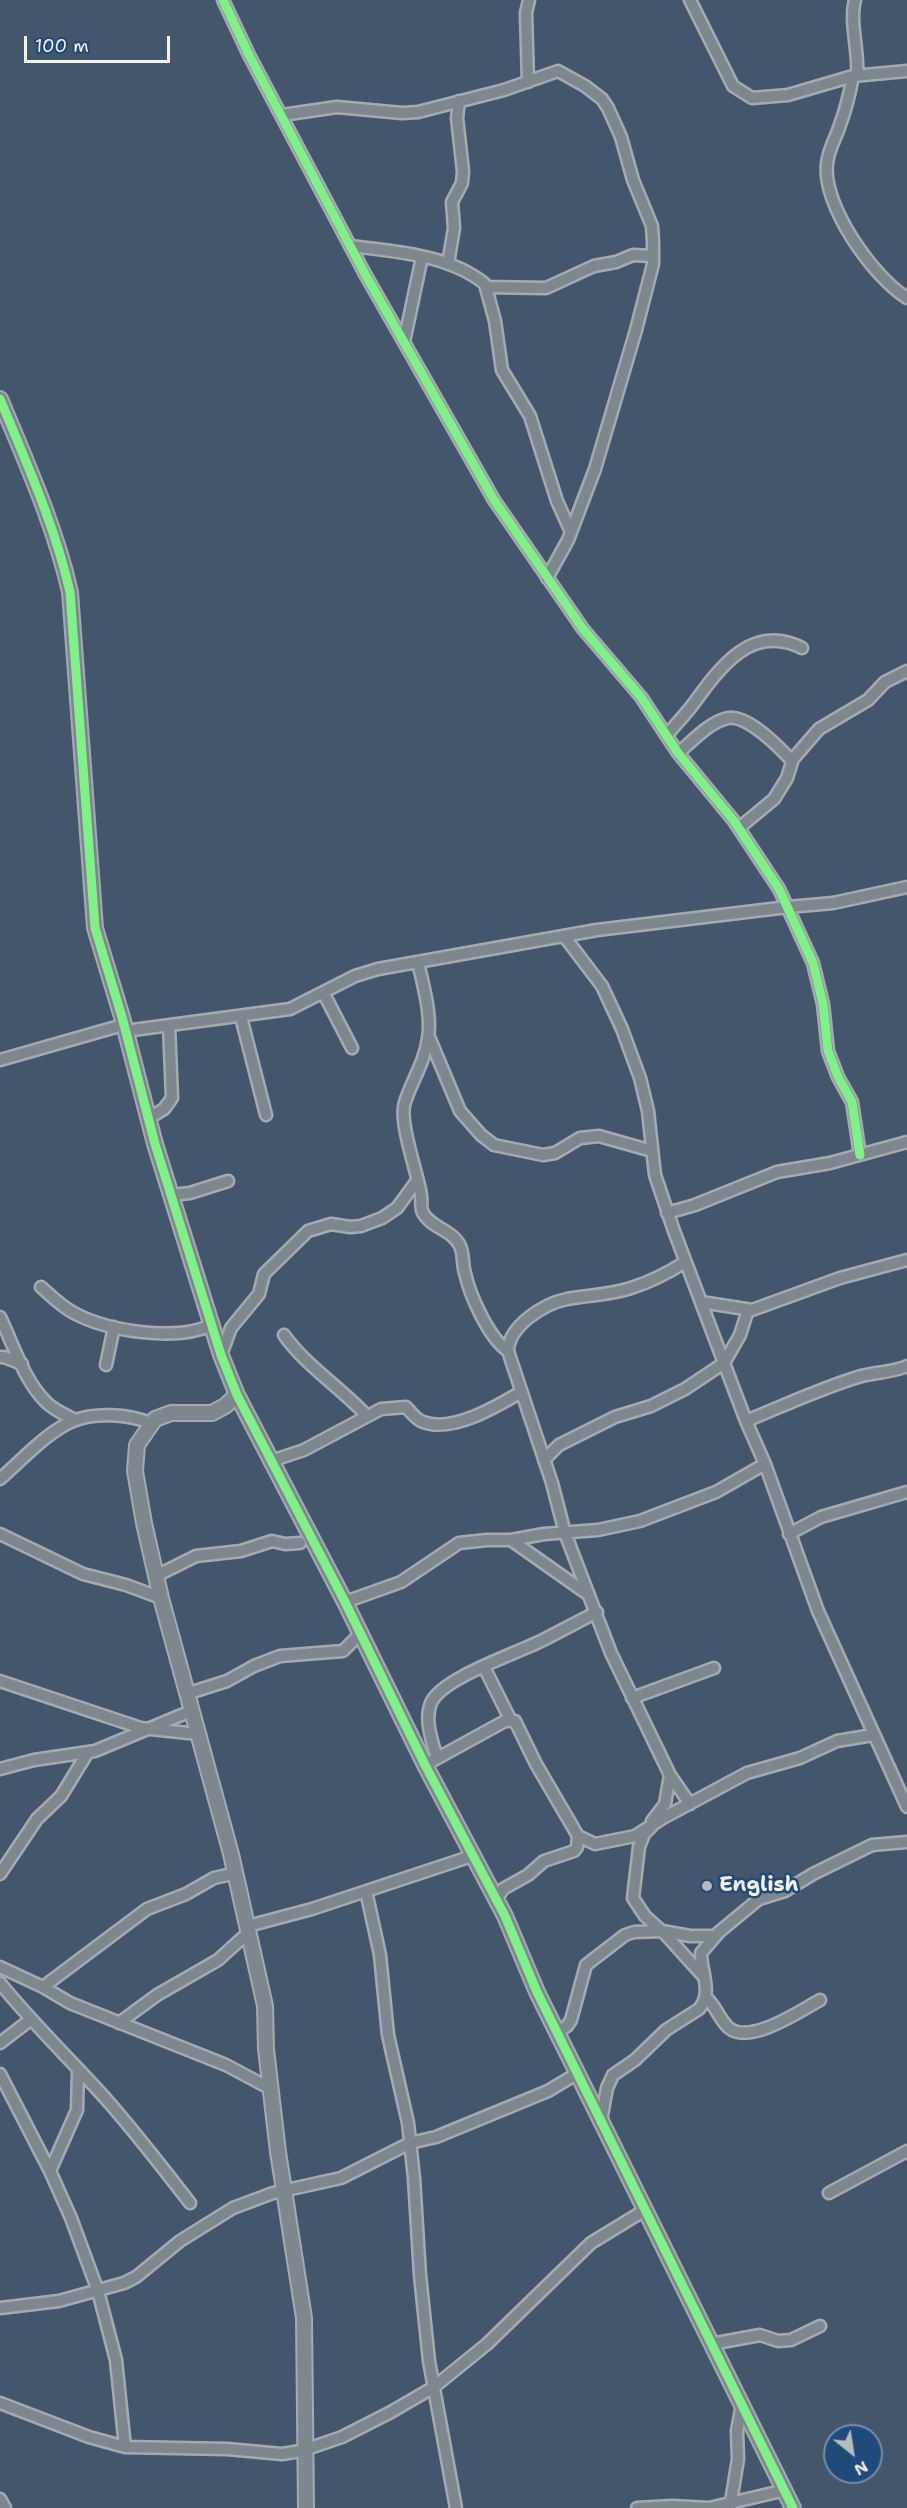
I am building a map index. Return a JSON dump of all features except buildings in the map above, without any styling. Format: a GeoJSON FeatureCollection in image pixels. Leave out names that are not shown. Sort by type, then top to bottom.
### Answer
{"type":"FeatureCollection","features":[{"type":"Feature","properties":{"kind":"street"},"geometry":{"type":"LineString","coordinates":[[223,0],[350,246],[494,500],[586,632],[641,697],[678,753],[739,828],[788,907],[813,963],[825,1014],[828,1051],[838,1077],[852,1102],[860,1155]]}},
{"type":"Feature","properties":{"kind":"street"},"geometry":{"type":"LineString","coordinates":[[528,82],[526,13],[529,0]]}},
{"type":"Feature","properties":{"kind":"street"},"geometry":{"type":"LineString","coordinates":[[690,0],[734,86],[752,98],[788,95],[855,76],[907,71]]}},
{"type":"Feature","properties":{"kind":"street"},"geometry":{"type":"LineString","coordinates":[[855,0],[853,16],[857,44],[855,76],[828,157],[827,176],[836,208],[847,231],[879,274],[907,298]]}},
{"type":"Feature","properties":{"kind":"street"},"geometry":{"type":"LineString","coordinates":[[282,115],[337,106],[402,113],[431,109],[528,82],[551,72],[563,72],[602,99],[615,122],[633,180],[652,226],[653,256],[636,330],[595,469],[558,562],[547,578]]}},
{"type":"Feature","properties":{"kind":"street"},"geometry":{"type":"LineString","coordinates":[[448,264],[454,228],[452,202],[462,183],[463,171],[457,118],[459,101]]}},
{"type":"Feature","properties":{"kind":"street"},"geometry":{"type":"LineString","coordinates":[[350,246],[422,257],[448,264],[476,276],[487,287],[502,370],[530,416],[554,492],[571,532]]}},
{"type":"Feature","properties":{"kind":"street"},"geometry":{"type":"LineString","coordinates":[[487,287],[546,288],[594,266],[616,262],[633,255],[653,256]]}},
{"type":"Feature","properties":{"kind":"street"},"geometry":{"type":"LineString","coordinates":[[404,342],[422,257]]}},
{"type":"Feature","properties":{"kind":"street"},"geometry":{"type":"LineString","coordinates":[[0,399],[45,513],[70,592],[95,928],[149,1118],[154,1144],[221,1355],[237,1395],[271,1461],[361,1634],[431,1761],[472,1856],[496,1900],[537,1992],[793,2508]]}},
{"type":"Feature","properties":{"kind":"street"},"geometry":{"type":"LineString","coordinates":[[667,735],[727,662],[743,649],[759,641],[776,639],[802,648]]}},
{"type":"Feature","properties":{"kind":"street"},"geometry":{"type":"LineString","coordinates":[[739,828],[774,799],[787,778],[792,761],[819,729],[868,700],[885,682],[907,671]]}},
{"type":"Feature","properties":{"kind":"street"},"geometry":{"type":"LineString","coordinates":[[678,753],[711,726],[728,718],[737,718],[754,727],[792,761]]}},
{"type":"Feature","properties":{"kind":"street"},"geometry":{"type":"LineString","coordinates":[[0,1060],[124,1028],[169,1026],[290,1009],[367,972],[418,962],[564,936],[833,903],[907,887]]}},
{"type":"Feature","properties":{"kind":"street"},"geometry":{"type":"LineString","coordinates":[[564,936],[602,986],[622,1029],[640,1078],[648,1111],[655,1175],[667,1213],[746,1421],[765,1464],[818,1611],[907,1807]]}},
{"type":"Feature","properties":{"kind":"street"},"geometry":{"type":"LineString","coordinates":[[418,962],[428,1015],[429,1037],[420,1068],[404,1107],[416,1182],[423,1212],[455,1238],[460,1246],[464,1270],[474,1297],[493,1338],[508,1352]]}},
{"type":"Feature","properties":{"kind":"street"},"geometry":{"type":"LineString","coordinates":[[324,994],[352,1048]]}},
{"type":"Feature","properties":{"kind":"street"},"geometry":{"type":"LineString","coordinates":[[242,1017],[266,1115]]}},
{"type":"Feature","properties":{"kind":"street"},"geometry":{"type":"LineString","coordinates":[[149,1118],[165,1110],[172,1098],[169,1026]]}},
{"type":"Feature","properties":{"kind":"street"},"geometry":{"type":"LineString","coordinates":[[429,1037],[460,1112],[481,1135],[494,1144],[543,1155],[555,1153],[580,1138],[599,1136],[652,1151]]}},
{"type":"Feature","properties":{"kind":"street"},"geometry":{"type":"LineString","coordinates":[[667,1213],[777,1172],[860,1155],[907,1142]]}},
{"type":"Feature","properties":{"kind":"street"},"geometry":{"type":"LineString","coordinates":[[171,1195],[190,1193],[228,1181]]}},
{"type":"Feature","properties":{"kind":"street"},"geometry":{"type":"LineString","coordinates":[[221,1355],[231,1328],[259,1294],[264,1274],[304,1234],[322,1225],[336,1224],[355,1227],[382,1218],[397,1208],[416,1182]]}},
{"type":"Feature","properties":{"kind":"street"},"geometry":{"type":"LineString","coordinates":[[701,1302],[748,1310],[764,1307],[840,1278],[907,1260]]}},
{"type":"Feature","properties":{"kind":"street"},"geometry":{"type":"LineString","coordinates":[[685,1262],[668,1273],[633,1288],[604,1296],[567,1299],[553,1305],[520,1325],[509,1341],[508,1352],[544,1460],[565,1533],[611,1653],[670,1775],[690,1804]]}},
{"type":"Feature","properties":{"kind":"street"},"geometry":{"type":"LineString","coordinates":[[41,1287],[74,1313],[114,1328],[162,1333],[195,1331],[211,1325]]}},
{"type":"Feature","properties":{"kind":"street"},"geometry":{"type":"LineString","coordinates":[[544,1460],[559,1445],[615,1417],[651,1406],[676,1394],[724,1363],[740,1335],[748,1310]]}},
{"type":"Feature","properties":{"kind":"street"},"geometry":{"type":"LineString","coordinates":[[0,1317],[29,1380],[44,1400],[75,1420]]}},
{"type":"Feature","properties":{"kind":"street"},"geometry":{"type":"LineString","coordinates":[[106,1365],[114,1328]]}},
{"type":"Feature","properties":{"kind":"street"},"geometry":{"type":"LineString","coordinates":[[284,1335],[299,1353],[348,1395],[366,1415]]}},
{"type":"Feature","properties":{"kind":"street"},"geometry":{"type":"LineString","coordinates":[[2,1357],[15,1349]]}},
{"type":"Feature","properties":{"kind":"street"},"geometry":{"type":"LineString","coordinates":[[2,1357],[22,1364]]}},
{"type":"Feature","properties":{"kind":"street"},"geometry":{"type":"LineString","coordinates":[[746,1421],[860,1376],[890,1372],[907,1366]]}},
{"type":"Feature","properties":{"kind":"street"},"geometry":{"type":"LineString","coordinates":[[271,1461],[304,1450],[381,1409],[403,1407],[422,1422],[446,1425],[484,1411],[520,1392]]}},
{"type":"Feature","properties":{"kind":"street"},"geometry":{"type":"LineString","coordinates":[[237,1395],[225,1406],[212,1413],[171,1413],[150,1423],[137,1445],[135,1470],[161,1598],[236,1873],[265,2006],[266,2049],[284,2192],[304,2318],[306,2508]]}},
{"type":"Feature","properties":{"kind":"street"},"geometry":{"type":"LineString","coordinates":[[0,1479],[40,1444],[75,1420],[134,1416],[150,1423]]}},
{"type":"Feature","properties":{"kind":"street"},"geometry":{"type":"LineString","coordinates":[[345,1602],[400,1582],[459,1543],[511,1540],[537,1534],[598,1530],[640,1521],[716,1492],[765,1464]]}},
{"type":"Feature","properties":{"kind":"street"},"geometry":{"type":"LineString","coordinates":[[789,1534],[821,1517],[907,1492]]}},
{"type":"Feature","properties":{"kind":"street"},"geometry":{"type":"LineString","coordinates":[[0,1534],[83,1574],[126,1585],[161,1598]]}},
{"type":"Feature","properties":{"kind":"street"},"geometry":{"type":"LineString","coordinates":[[156,1576],[196,1556],[241,1551],[272,1540],[285,1544],[300,1543]]}},
{"type":"Feature","properties":{"kind":"street"},"geometry":{"type":"LineString","coordinates":[[511,1540],[590,1596]]}},
{"type":"Feature","properties":{"kind":"street"},"geometry":{"type":"LineString","coordinates":[[431,1761],[429,1729],[431,1703],[450,1684],[597,1612]]}},
{"type":"Feature","properties":{"kind":"street"},"geometry":{"type":"LineString","coordinates":[[186,1694],[227,1681],[254,1666],[280,1656],[343,1651],[361,1634]]}},
{"type":"Feature","properties":{"kind":"street"},"geometry":{"type":"LineString","coordinates":[[484,1667],[510,1719],[518,1724],[536,1764],[578,1836],[595,1844],[635,1836],[663,1818],[747,1773],[800,1758],[837,1741],[873,1735]]}},
{"type":"Feature","properties":{"kind":"street"},"geometry":{"type":"LineString","coordinates":[[632,1698],[714,1668]]}},
{"type":"Feature","properties":{"kind":"street"},"geometry":{"type":"LineString","coordinates":[[0,1681],[149,1730],[198,1734]]}},
{"type":"Feature","properties":{"kind":"street"},"geometry":{"type":"LineString","coordinates":[[0,1769],[34,1760],[103,1748],[191,1711]]}},
{"type":"Feature","properties":{"kind":"street"},"geometry":{"type":"LineString","coordinates":[[431,1761],[510,1719]]}},
{"type":"Feature","properties":{"kind":"street"},"geometry":{"type":"LineString","coordinates":[[0,1874],[36,1819],[61,1797],[88,1752]]}},
{"type":"Feature","properties":{"kind":"street"},"geometry":{"type":"LineString","coordinates":[[670,1775],[665,1804],[652,1821],[652,1826],[644,1834],[639,1846],[633,1893],[640,1910],[703,1976]]}},
{"type":"Feature","properties":{"kind":"street"},"geometry":{"type":"LineString","coordinates":[[496,1900],[503,1889],[528,1875],[544,1861],[573,1851],[577,1847],[578,1836]]}},
{"type":"Feature","properties":{"kind":"street"},"geometry":{"type":"LineString","coordinates":[[601,2121],[607,2088],[613,2075],[635,2060],[658,2036],[699,2009],[706,1998],[701,1953],[714,1936],[759,1899],[784,1891],[849,1855],[872,1845],[907,1842]]}},
{"type":"Feature","properties":{"kind":"street"},"geometry":{"type":"LineString","coordinates":[[119,2023],[157,1995],[218,1959],[249,1929],[472,1856]]}},
{"type":"Feature","properties":{"kind":"street"},"geometry":{"type":"LineString","coordinates":[[43,1987],[147,1909],[186,1894],[214,1878],[236,1873]]}},
{"type":"Feature","properties":{"kind":"street"},"geometry":{"type":"LineString","coordinates":[[366,1891],[380,1955],[388,2035],[404,2104],[410,2143],[420,2275],[434,2387],[456,2508]]}},
{"type":"Feature","properties":{"kind":"street"},"geometry":{"type":"LineString","coordinates":[[558,2032],[571,2020],[582,1976],[589,1961],[627,1934],[662,1931],[690,1936],[714,1936]]}},
{"type":"Feature","properties":{"kind":"street"},"geometry":{"type":"LineString","coordinates":[[0,1967],[43,1987],[70,2003],[226,2066],[271,2089]]}},
{"type":"Feature","properties":{"kind":"street"},"geometry":{"type":"LineString","coordinates":[[0,1983],[30,2020],[46,2034],[135,2134],[190,2203]]}},
{"type":"Feature","properties":{"kind":"street"},"geometry":{"type":"LineString","coordinates":[[706,1998],[729,2028],[743,2033],[774,2025],[820,2000]]}},
{"type":"Feature","properties":{"kind":"street"},"geometry":{"type":"LineString","coordinates":[[0,2043],[30,2020]]}},
{"type":"Feature","properties":{"kind":"street"},"geometry":{"type":"LineString","coordinates":[[50,2171],[77,2110],[78,2071]]}},
{"type":"Feature","properties":{"kind":"street"},"geometry":{"type":"LineString","coordinates":[[0,2308],[32,2305],[98,2291],[134,2278],[175,2245],[232,2208],[269,2194],[341,2178],[410,2143],[436,2137],[548,2091],[578,2073]]}},
{"type":"Feature","properties":{"kind":"street"},"geometry":{"type":"LineString","coordinates":[[0,2074],[50,2171],[71,2218],[98,2291],[116,2360],[125,2447]]}},
{"type":"Feature","properties":{"kind":"street"},"geometry":{"type":"LineString","coordinates":[[829,2193],[907,2151]]}},
{"type":"Feature","properties":{"kind":"street"},"geometry":{"type":"LineString","coordinates":[[0,2403],[89,2437],[125,2447],[227,2449],[282,2454],[306,2450],[351,2433],[434,2387],[488,2344],[591,2243],[645,2210]]}},
{"type":"Feature","properties":{"kind":"street"},"geometry":{"type":"LineString","coordinates":[[711,2344],[760,2335],[778,2341],[791,2340],[820,2326]]}},
{"type":"Feature","properties":{"kind":"street"},"geometry":{"type":"LineString","coordinates":[[730,2506],[738,2458],[737,2431],[742,2404]]}},
{"type":"Feature","properties":{"kind":"street"},"geometry":{"type":"LineString","coordinates":[[636,2508],[730,2506],[777,2492],[783,2487]]}},
{"type":"Feature","properties":{"kind":"street"},"geometry":{"type":"LineString","coordinates":[[0,2499],[5,2508]]}},
{"type":"Feature","properties":{"kind":"cycle path"},"geometry":{"type":"LineString","coordinates":[[223,0],[249,55],[365,274],[494,500],[583,629],[641,697],[678,753],[734,821],[779,889],[813,963],[823,1004],[828,1051],[838,1077],[852,1102],[860,1155]]}},
{"type":"Feature","properties":{"kind":"cycle path"},"geometry":{"type":"LineString","coordinates":[[0,399],[48,519],[70,592],[95,928],[122,1017],[155,1144],[221,1355],[237,1395],[345,1602],[425,1765],[505,1916],[537,1992],[793,2508]]}},
{"type":"Feature","properties":{"kind":"place","name":"English"},"geometry":{"type":"Point","coordinates":[707,1886]}}]}
